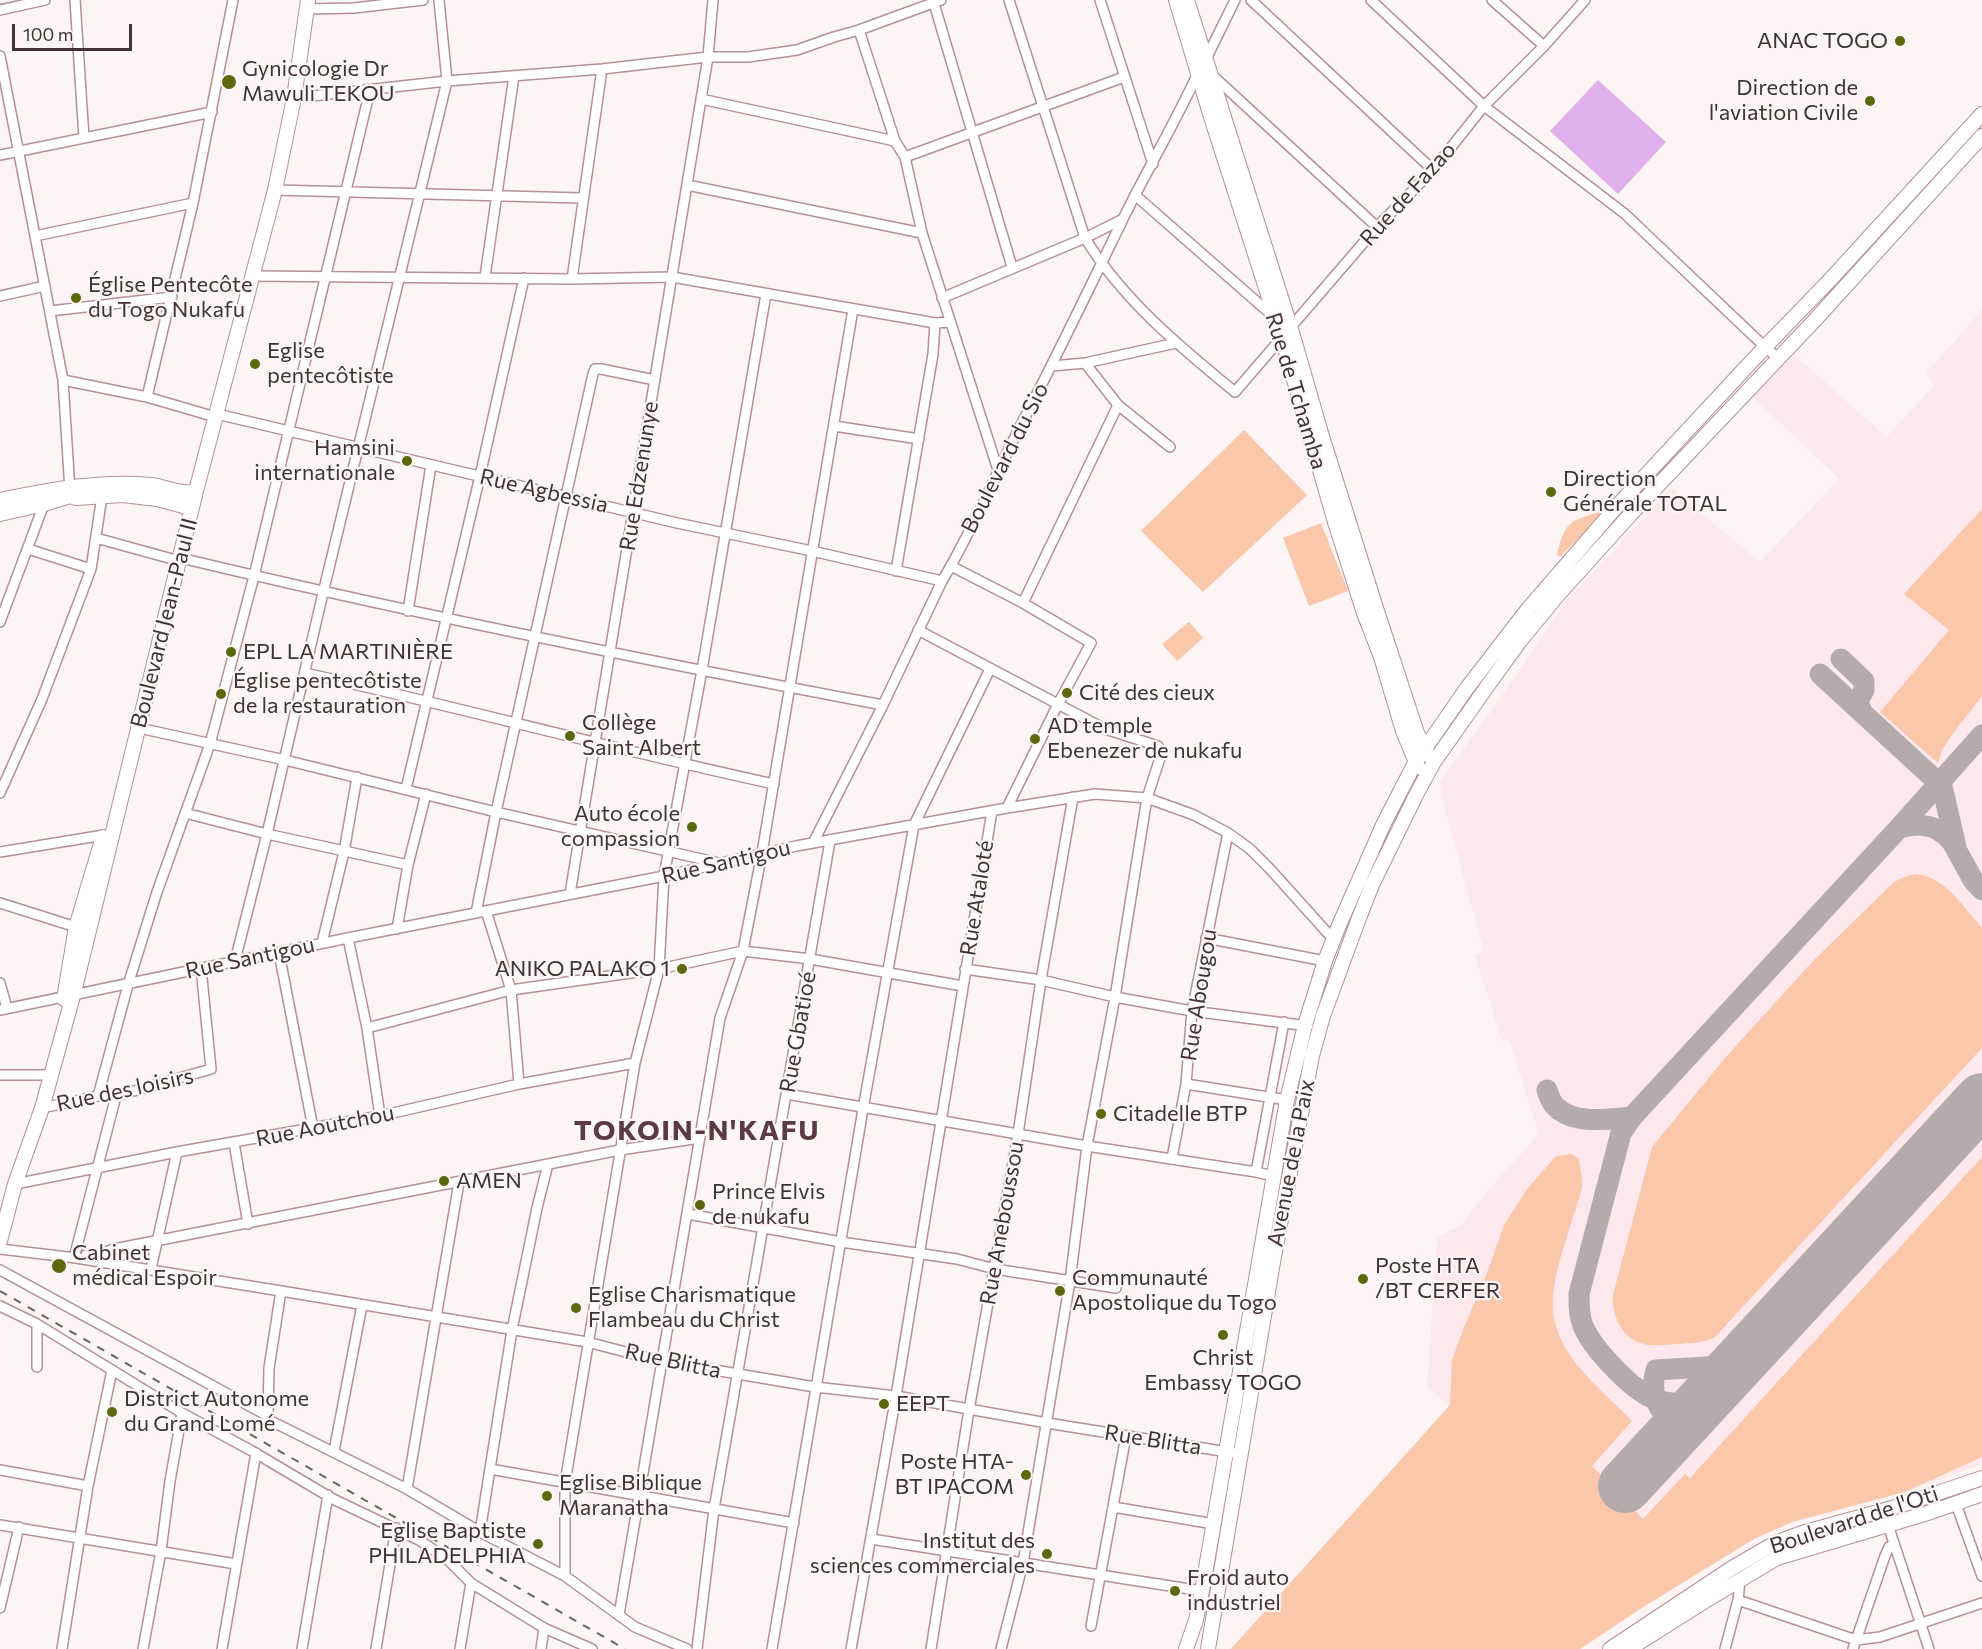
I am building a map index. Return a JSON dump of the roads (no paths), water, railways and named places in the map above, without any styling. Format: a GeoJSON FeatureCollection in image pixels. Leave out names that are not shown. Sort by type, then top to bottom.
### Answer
{"type":"FeatureCollection","features":[{"type":"Feature","properties":{"kind":"main road","name":"Rue de Tchamba"},"geometry":{"type":"LineString","coordinates":[[1176,0],[1204,73],[1424,752],[1434,762]]}},
{"type":"Feature","properties":{"kind":"main road","name":"Rue de Tchamba"},"geometry":{"type":"LineString","coordinates":[[1188,0],[1206,58],[1204,73],[1274,316],[1287,330],[1335,522],[1415,763],[1426,777]]}},
{"type":"Feature","properties":{"kind":"main road","name":"Boulevard Jean-Paul II"},"geometry":{"type":"LineString","coordinates":[[0,1241],[15,1184],[42,1108],[139,728],[192,499],[275,190],[294,98],[305,3]]}},
{"type":"Feature","properties":{"kind":"main road","name":"Boulevard Jean-Paul II"},"geometry":{"type":"LineString","coordinates":[[214,415],[278,138],[305,3]]}},
{"type":"Feature","properties":{"kind":"main road"},"geometry":{"type":"LineString","coordinates":[[1186,1649],[1196,1620],[1214,1524],[1234,1453],[1273,1176],[1287,1100],[1305,1025],[1333,939],[1384,823],[1415,763],[1474,679],[1528,609],[1618,505],[1829,281],[1982,114]]}},
{"type":"Feature","properties":{"kind":"main road","name":"Avenue de la Paix"},"geometry":{"type":"LineString","coordinates":[[1208,1649],[1234,1453],[1299,1115],[1319,1029],[1372,885],[1426,777],[1434,762],[1520,641],[1539,618],[1630,515],[1982,136]]}},
{"type":"Feature","properties":{"kind":"main road"},"geometry":{"type":"LineString","coordinates":[[0,500],[70,491],[106,483],[162,486],[192,499]]}},
{"type":"Feature","properties":{"kind":"main road"},"geometry":{"type":"LineString","coordinates":[[70,491],[76,498],[112,494],[192,499]]}},
{"type":"Feature","properties":{"kind":"main road"},"geometry":{"type":"LineString","coordinates":[[0,514],[44,504],[70,491]]}},
{"type":"Feature","properties":{"kind":"main road","name":"Boulevard Jean-Paul II"},"geometry":{"type":"LineString","coordinates":[[0,1213],[69,996],[76,927],[131,740],[178,559]]}},
{"type":"Feature","properties":{"kind":"main road","name":"Boulevard de l'Oti"},"geometry":{"type":"LineString","coordinates":[[1610,1649],[1732,1568],[1775,1544],[1802,1533],[1899,1506],[1982,1478]]}},
{"type":"Feature","properties":{"kind":"main road","name":"Boulevard de l'Oti"},"geometry":{"type":"LineString","coordinates":[[1629,1649],[1643,1644],[1740,1580],[1788,1553],[1888,1525],[1982,1494]]}},
{"type":"Feature","properties":{"kind":"street"},"geometry":{"type":"LineString","coordinates":[[0,10],[45,0]]}},
{"type":"Feature","properties":{"kind":"street"},"geometry":{"type":"LineString","coordinates":[[75,0],[84,138]]}},
{"type":"Feature","properties":{"kind":"street"},"geometry":{"type":"LineString","coordinates":[[147,397],[193,203],[232,0]]}},
{"type":"Feature","properties":{"kind":"street"},"geometry":{"type":"LineString","coordinates":[[305,3],[354,8],[423,0]]}},
{"type":"Feature","properties":{"kind":"street"},"geometry":{"type":"LineString","coordinates":[[235,961],[447,81],[439,0]]}},
{"type":"Feature","properties":{"kind":"street","name":"Rue Edzenunye"},"geometry":{"type":"LineString","coordinates":[[570,894],[708,57],[713,0]]}},
{"type":"Feature","properties":{"kind":"street"},"geometry":{"type":"LineString","coordinates":[[1009,0],[1085,238],[1101,265],[1176,343]]}},
{"type":"Feature","properties":{"kind":"street"},"geometry":{"type":"LineString","coordinates":[[1100,0],[1153,164]]}},
{"type":"Feature","properties":{"kind":"street"},"geometry":{"type":"LineString","coordinates":[[1206,58],[1236,0]]}},
{"type":"Feature","properties":{"kind":"street"},"geometry":{"type":"LineString","coordinates":[[1251,0],[1433,170]]}},
{"type":"Feature","properties":{"kind":"street"},"geometry":{"type":"LineString","coordinates":[[1371,0],[1484,106],[1625,214],[1778,358]]}},
{"type":"Feature","properties":{"kind":"street"},"geometry":{"type":"LineString","coordinates":[[1492,0],[1544,45]]}},
{"type":"Feature","properties":{"kind":"street","name":"Rue de Fazao"},"geometry":{"type":"LineString","coordinates":[[1176,343],[1235,392],[1377,227],[1433,170],[1484,106],[1585,0]]}},
{"type":"Feature","properties":{"kind":"street"},"geometry":{"type":"LineString","coordinates":[[294,98],[447,81],[602,69],[708,57],[748,57],[797,50],[936,1],[972,134],[1012,267]]}},
{"type":"Feature","properties":{"kind":"street"},"geometry":{"type":"LineString","coordinates":[[859,30],[895,141],[906,157],[922,233],[998,470]]}},
{"type":"Feature","properties":{"kind":"street"},"geometry":{"type":"LineString","coordinates":[[0,56],[63,380],[70,491]]}},
{"type":"Feature","properties":{"kind":"street"},"geometry":{"type":"LineString","coordinates":[[572,279],[602,69]]}},
{"type":"Feature","properties":{"kind":"street"},"geometry":{"type":"LineString","coordinates":[[1204,73],[1377,227]]}},
{"type":"Feature","properties":{"kind":"street","name":"Boulevard du Sio"},"geometry":{"type":"LineString","coordinates":[[813,843],[1135,195],[1204,73]]}},
{"type":"Feature","properties":{"kind":"street"},"geometry":{"type":"LineString","coordinates":[[485,278],[514,76]]}},
{"type":"Feature","properties":{"kind":"street"},"geometry":{"type":"LineString","coordinates":[[906,157],[1124,78]]}},
{"type":"Feature","properties":{"kind":"street"},"geometry":{"type":"LineString","coordinates":[[99,1095],[128,985],[210,744],[254,576],[370,90]]}},
{"type":"Feature","properties":{"kind":"street"},"geometry":{"type":"LineString","coordinates":[[701,99],[895,141]]}},
{"type":"Feature","properties":{"kind":"street"},"geometry":{"type":"LineString","coordinates":[[0,155],[212,112]]}},
{"type":"Feature","properties":{"kind":"street"},"geometry":{"type":"LineString","coordinates":[[687,185],[922,233]]}},
{"type":"Feature","properties":{"kind":"street"},"geometry":{"type":"LineString","coordinates":[[275,190],[582,198]]}},
{"type":"Feature","properties":{"kind":"street"},"geometry":{"type":"LineString","coordinates":[[1135,195],[1274,316]]}},
{"type":"Feature","properties":{"kind":"street"},"geometry":{"type":"LineString","coordinates":[[35,236],[193,203]]}},
{"type":"Feature","properties":{"kind":"street"},"geometry":{"type":"LineString","coordinates":[[942,298],[1085,238],[1123,219]]}},
{"type":"Feature","properties":{"kind":"street"},"geometry":{"type":"LineString","coordinates":[[253,276],[572,279],[672,277],[935,323],[950,322]]}},
{"type":"Feature","properties":{"kind":"street"},"geometry":{"type":"LineString","coordinates":[[406,789],[524,278]]}},
{"type":"Feature","properties":{"kind":"street"},"geometry":{"type":"LineString","coordinates":[[0,296],[45,286]]}},
{"type":"Feature","properties":{"kind":"street"},"geometry":{"type":"LineString","coordinates":[[565,1576],[565,1483],[635,1063],[659,969],[664,876],[702,670],[766,294]]}},
{"type":"Feature","properties":{"kind":"street"},"geometry":{"type":"LineString","coordinates":[[50,311],[172,297]]}},
{"type":"Feature","properties":{"kind":"street"},"geometry":{"type":"LineString","coordinates":[[619,1615],[720,1018],[743,951],[762,853],[853,309]]}},
{"type":"Feature","properties":{"kind":"street"},"geometry":{"type":"LineString","coordinates":[[896,571],[933,354],[935,323]]}},
{"type":"Feature","properties":{"kind":"street"},"geometry":{"type":"LineString","coordinates":[[1052,366],[1085,363],[1176,343]]}},
{"type":"Feature","properties":{"kind":"street"},"geometry":{"type":"LineString","coordinates":[[1085,363],[1118,405],[1170,447]]}},
{"type":"Feature","properties":{"kind":"street"},"geometry":{"type":"LineString","coordinates":[[519,1084],[511,990],[481,912],[496,812],[595,369],[655,380]]}},
{"type":"Feature","properties":{"kind":"street","name":"Rue Agbessia"},"geometry":{"type":"LineString","coordinates":[[63,380],[147,397],[214,415],[359,447],[633,513],[942,581]]}},
{"type":"Feature","properties":{"kind":"street"},"geometry":{"type":"LineString","coordinates":[[1023,603],[1118,405]]}},
{"type":"Feature","properties":{"kind":"street"},"geometry":{"type":"LineString","coordinates":[[834,426],[919,439]]}},
{"type":"Feature","properties":{"kind":"street"},"geometry":{"type":"LineString","coordinates":[[408,610],[431,465]]}},
{"type":"Feature","properties":{"kind":"street"},"geometry":{"type":"LineString","coordinates":[[0,793],[42,699],[92,569],[102,496]]}},
{"type":"Feature","properties":{"kind":"street"},"geometry":{"type":"LineString","coordinates":[[0,622],[44,504]]}},
{"type":"Feature","properties":{"kind":"street"},"geometry":{"type":"LineString","coordinates":[[96,538],[323,593],[610,653],[883,705]]}},
{"type":"Feature","properties":{"kind":"street"},"geometry":{"type":"LineString","coordinates":[[28,549],[92,569]]}},
{"type":"Feature","properties":{"kind":"street"},"geometry":{"type":"LineString","coordinates":[[951,566],[1023,603],[1091,643],[1007,808]]}},
{"type":"Feature","properties":{"kind":"street"},"geometry":{"type":"LineString","coordinates":[[918,630],[1105,729],[1162,748],[1147,798],[1115,997],[1087,1146],[1070,1281],[1023,1563],[1001,1649]]}},
{"type":"Feature","properties":{"kind":"street"},"geometry":{"type":"LineString","coordinates":[[772,1649],[815,1387],[914,825],[990,669]]}},
{"type":"Feature","properties":{"kind":"street"},"geometry":{"type":"LineString","coordinates":[[305,673],[595,741],[685,765],[774,784]]}},
{"type":"Feature","properties":{"kind":"street"},"geometry":{"type":"LineString","coordinates":[[139,728],[285,760],[718,863]]}},
{"type":"Feature","properties":{"kind":"street"},"geometry":{"type":"LineString","coordinates":[[322,944],[344,852],[357,777]]}},
{"type":"Feature","properties":{"kind":"street"},"geometry":{"type":"LineString","coordinates":[[397,929],[408,866],[426,794]]}},
{"type":"Feature","properties":{"kind":"street","name":"Rue Santigou"},"geometry":{"type":"LineString","coordinates":[[3,1009],[664,876],[762,853],[1095,794],[1147,798],[1194,815],[1228,833],[1270,868],[1333,939]]}},
{"type":"Feature","properties":{"kind":"street","name":"Rue Aneboussou"},"geometry":{"type":"LineString","coordinates":[[931,1649],[969,1410],[1018,1134],[1041,980],[1073,797]]}},
{"type":"Feature","properties":{"kind":"street","name":"Rue Ataloté"},"geometry":{"type":"LineString","coordinates":[[851,1649],[920,1254],[992,811]]}},
{"type":"Feature","properties":{"kind":"street"},"geometry":{"type":"LineString","coordinates":[[185,813],[408,866]]}},
{"type":"Feature","properties":{"kind":"street","name":"Rue Abougou"},"geometry":{"type":"LineString","coordinates":[[1172,1158],[1186,1084],[1192,1011],[1228,833]]}},
{"type":"Feature","properties":{"kind":"street"},"geometry":{"type":"LineString","coordinates":[[0,852],[104,835]]}},
{"type":"Feature","properties":{"kind":"street","name":"Rue Gbatioé"},"geometry":{"type":"LineString","coordinates":[[697,1649],[714,1509],[830,841]]}},
{"type":"Feature","properties":{"kind":"street"},"geometry":{"type":"LineString","coordinates":[[0,903],[76,927]]}},
{"type":"Feature","properties":{"kind":"street"},"geometry":{"type":"LineString","coordinates":[[348,938],[367,1028],[380,1116]]}},
{"type":"Feature","properties":{"kind":"street"},"geometry":{"type":"LineString","coordinates":[[1206,938],[1325,962]]}},
{"type":"Feature","properties":{"kind":"street"},"geometry":{"type":"LineString","coordinates":[[367,1028],[511,990],[659,969],[743,951],[810,959],[963,986]]}},
{"type":"Feature","properties":{"kind":"street"},"geometry":{"type":"LineString","coordinates":[[279,953],[313,1128]]}},
{"type":"Feature","properties":{"kind":"street","name":"Rue des loisirs"},"geometry":{"type":"LineString","coordinates":[[42,1108],[99,1095],[116,1096],[211,1070],[201,968]]}},
{"type":"Feature","properties":{"kind":"street"},"geometry":{"type":"LineString","coordinates":[[966,969],[1041,980],[1192,1011],[1284,1022],[1319,1029]]}},
{"type":"Feature","properties":{"kind":"street"},"geometry":{"type":"LineString","coordinates":[[0,983],[3,1009]]}},
{"type":"Feature","properties":{"kind":"street"},"geometry":{"type":"LineString","coordinates":[[1256,1172],[1284,1022]]}},
{"type":"Feature","properties":{"kind":"street","name":"Rue Aoutchou"},"geometry":{"type":"LineString","coordinates":[[15,1184],[380,1116],[519,1084],[635,1063]]}},
{"type":"Feature","properties":{"kind":"street"},"geometry":{"type":"LineString","coordinates":[[0,1075],[44,1075]]}},
{"type":"Feature","properties":{"kind":"street"},"geometry":{"type":"LineString","coordinates":[[1186,1084],[1287,1100]]}},
{"type":"Feature","properties":{"kind":"street"},"geometry":{"type":"LineString","coordinates":[[787,1094],[863,1109],[1273,1176]]}},
{"type":"Feature","properties":{"kind":"street"},"geometry":{"type":"LineString","coordinates":[[116,1096],[75,1256],[94,1256],[114,1249],[158,1240],[548,1164],[700,1138]]}},
{"type":"Feature","properties":{"kind":"street"},"geometry":{"type":"LineString","coordinates":[[234,1143],[248,1224]]}},
{"type":"Feature","properties":{"kind":"street"},"geometry":{"type":"LineString","coordinates":[[151,1269],[177,1152]]}},
{"type":"Feature","properties":{"kind":"street"},"geometry":{"type":"LineString","coordinates":[[480,1532],[512,1330],[532,1227],[548,1164]]}},
{"type":"Feature","properties":{"kind":"street"},"geometry":{"type":"LineString","coordinates":[[407,1489],[459,1182]]}},
{"type":"Feature","properties":{"kind":"street"},"geometry":{"type":"LineString","coordinates":[[688,1214],[841,1242],[957,1259],[995,1269],[1116,1288]]}},
{"type":"Feature","properties":{"kind":"street","name":"Rue Blitta"},"geometry":{"type":"LineString","coordinates":[[0,1249],[75,1256],[281,1290],[588,1342],[661,1361],[815,1387],[896,1396],[1234,1453]]}},
{"type":"Feature","properties":{"kind":"street"},"geometry":{"type":"LineString","coordinates":[[0,1270],[268,1416]]}},
{"type":"Feature","properties":{"kind":"street"},"geometry":{"type":"LineString","coordinates":[[281,1290],[269,1368],[267,1419],[407,1489],[480,1532],[565,1576],[634,1627],[687,1649]]}},
{"type":"Feature","properties":{"kind":"street"},"geometry":{"type":"LineString","coordinates":[[334,1451],[362,1305]]}},
{"type":"Feature","properties":{"kind":"street"},"geometry":{"type":"LineString","coordinates":[[0,1306],[37,1324],[182,1413],[328,1496],[396,1528],[447,1559],[471,1583],[544,1628],[592,1649]]}},
{"type":"Feature","properties":{"kind":"street"},"geometry":{"type":"LineString","coordinates":[[37,1324],[37,1367]]}},
{"type":"Feature","properties":{"kind":"street"},"geometry":{"type":"LineString","coordinates":[[62,1649],[88,1485],[112,1370]]}},
{"type":"Feature","properties":{"kind":"street"},"geometry":{"type":"LineString","coordinates":[[143,1649],[182,1413]]}},
{"type":"Feature","properties":{"kind":"street"},"geometry":{"type":"LineString","coordinates":[[1090,1626],[1126,1436]]}},
{"type":"Feature","properties":{"kind":"street"},"geometry":{"type":"LineString","coordinates":[[222,1649],[256,1453]]}},
{"type":"Feature","properties":{"kind":"street"},"geometry":{"type":"LineString","coordinates":[[490,1469],[639,1497],[794,1522]]}},
{"type":"Feature","properties":{"kind":"street"},"geometry":{"type":"LineString","coordinates":[[0,1470],[88,1485]]}},
{"type":"Feature","properties":{"kind":"street"},"geometry":{"type":"LineString","coordinates":[[302,1649],[328,1496]]}},
{"type":"Feature","properties":{"kind":"street"},"geometry":{"type":"LineString","coordinates":[[1956,1504],[1982,1576]]}},
{"type":"Feature","properties":{"kind":"street"},"geometry":{"type":"LineString","coordinates":[[1113,1507],[1214,1524]]}},
{"type":"Feature","properties":{"kind":"street"},"geometry":{"type":"LineString","coordinates":[[0,1525],[236,1564]]}},
{"type":"Feature","properties":{"kind":"street"},"geometry":{"type":"LineString","coordinates":[[1888,1525],[1929,1649]]}},
{"type":"Feature","properties":{"kind":"street"},"geometry":{"type":"LineString","coordinates":[[0,1608],[19,1527]]}},
{"type":"Feature","properties":{"kind":"street"},"geometry":{"type":"LineString","coordinates":[[376,1649],[396,1528]]}},
{"type":"Feature","properties":{"kind":"street"},"geometry":{"type":"LineString","coordinates":[[871,1539],[1202,1591]]}},
{"type":"Feature","properties":{"kind":"street"},"geometry":{"type":"LineString","coordinates":[[1854,1644],[1885,1556],[1894,1544]]}},
{"type":"Feature","properties":{"kind":"street"},"geometry":{"type":"LineString","coordinates":[[1725,1649],[1738,1600],[1740,1580]]}},
{"type":"Feature","properties":{"kind":"street"},"geometry":{"type":"LineString","coordinates":[[460,1649],[471,1583]]}},
{"type":"Feature","properties":{"kind":"street"},"geometry":{"type":"LineString","coordinates":[[1738,1600],[1854,1644],[1920,1625],[1982,1603]]}},
{"type":"Feature","properties":{"kind":"street"},"geometry":{"type":"LineString","coordinates":[[540,1649],[544,1628]]}},
{"type":"Feature","properties":{"kind":"railway"},"geometry":{"type":"LineString","coordinates":[[0,1291],[625,1649]]}},
{"type":"Feature","properties":{"kind":"place","name":"ANAC TOGO"},"geometry":{"type":"Point","coordinates":[1900,41]}},
{"type":"Feature","properties":{"kind":"place","name":"Gynicologie Dr Mawuli TEKOU"},"geometry":{"type":"Point","coordinates":[229,82]}},
{"type":"Feature","properties":{"kind":"place","name":"Direction de l'aviation Civile"},"geometry":{"type":"Point","coordinates":[1870,101]}},
{"type":"Feature","properties":{"kind":"place","name":"Église Pentecôte du Togo Nukafu"},"geometry":{"type":"Point","coordinates":[76,298]}},
{"type":"Feature","properties":{"kind":"place","name":"Eglise pentecôtiste"},"geometry":{"type":"Point","coordinates":[255,364]}},
{"type":"Feature","properties":{"kind":"place","name":"Hamsini internationale"},"geometry":{"type":"Point","coordinates":[407,461]}},
{"type":"Feature","properties":{"kind":"place","name":"Direction Générale TOTAL"},"geometry":{"type":"Point","coordinates":[1551,492]}},
{"type":"Feature","properties":{"kind":"place","name":"EPL LA MARTINIÈRE"},"geometry":{"type":"Point","coordinates":[231,652]}},
{"type":"Feature","properties":{"kind":"place","name":"Cité des cieux"},"geometry":{"type":"Point","coordinates":[1067,693]}},
{"type":"Feature","properties":{"kind":"place","name":"Église pentecôtiste de la restauration"},"geometry":{"type":"Point","coordinates":[221,694]}},
{"type":"Feature","properties":{"kind":"place","name":"Collège Saint Albert"},"geometry":{"type":"Point","coordinates":[570,736]}},
{"type":"Feature","properties":{"kind":"place","name":"AD temple Ebenezer de nukafu"},"geometry":{"type":"Point","coordinates":[1035,739]}},
{"type":"Feature","properties":{"kind":"place","name":"Auto école compassion"},"geometry":{"type":"Point","coordinates":[692,827]}},
{"type":"Feature","properties":{"kind":"place","name":"ANIKO PALAKO 1"},"geometry":{"type":"Point","coordinates":[682,969]}},
{"type":"Feature","properties":{"kind":"place","name":"Citadelle BTP"},"geometry":{"type":"Point","coordinates":[1101,1114]}},
{"type":"Feature","properties":{"kind":"place","name":"AMEN"},"geometry":{"type":"Point","coordinates":[444,1181]}},
{"type":"Feature","properties":{"kind":"place","name":"Prince Elvis de nukafu"},"geometry":{"type":"Point","coordinates":[700,1205]}},
{"type":"Feature","properties":{"kind":"place","name":"Cabinet médical Espoir"},"geometry":{"type":"Point","coordinates":[59,1266]}},
{"type":"Feature","properties":{"kind":"place","name":"Poste HTA /BT CERFER"},"geometry":{"type":"Point","coordinates":[1363,1279]}},
{"type":"Feature","properties":{"kind":"place","name":"Communauté Apostolique du Togo"},"geometry":{"type":"Point","coordinates":[1060,1291]}},
{"type":"Feature","properties":{"kind":"place","name":"Eglise Charismatique Flambeau du Christ"},"geometry":{"type":"Point","coordinates":[576,1308]}},
{"type":"Feature","properties":{"kind":"place","name":"Christ Embassy TOGO"},"geometry":{"type":"Point","coordinates":[1223,1335]}},
{"type":"Feature","properties":{"kind":"place","name":"EEPT"},"geometry":{"type":"Point","coordinates":[884,1404]}},
{"type":"Feature","properties":{"kind":"place","name":"District Autonome du Grand Lomé"},"geometry":{"type":"Point","coordinates":[112,1412]}},
{"type":"Feature","properties":{"kind":"place","name":"Poste HTA- BT IPACOM"},"geometry":{"type":"Point","coordinates":[1026,1475]}},
{"type":"Feature","properties":{"kind":"place","name":"Eglise Biblique Maranatha"},"geometry":{"type":"Point","coordinates":[547,1496]}},
{"type":"Feature","properties":{"kind":"place","name":"Eglise Baptiste PHILADELPHIA"},"geometry":{"type":"Point","coordinates":[538,1544]}},
{"type":"Feature","properties":{"kind":"place","name":"Institut des sciences commerciales"},"geometry":{"type":"Point","coordinates":[1047,1554]}},
{"type":"Feature","properties":{"kind":"place","name":"Froid auto industriel"},"geometry":{"type":"Point","coordinates":[1175,1591]}},
{"type":"Feature","properties":{"kind":"district","name":"TOKOIN-N'KAFU"},"geometry":{"type":"Point","coordinates":[697,1131]}}]}
